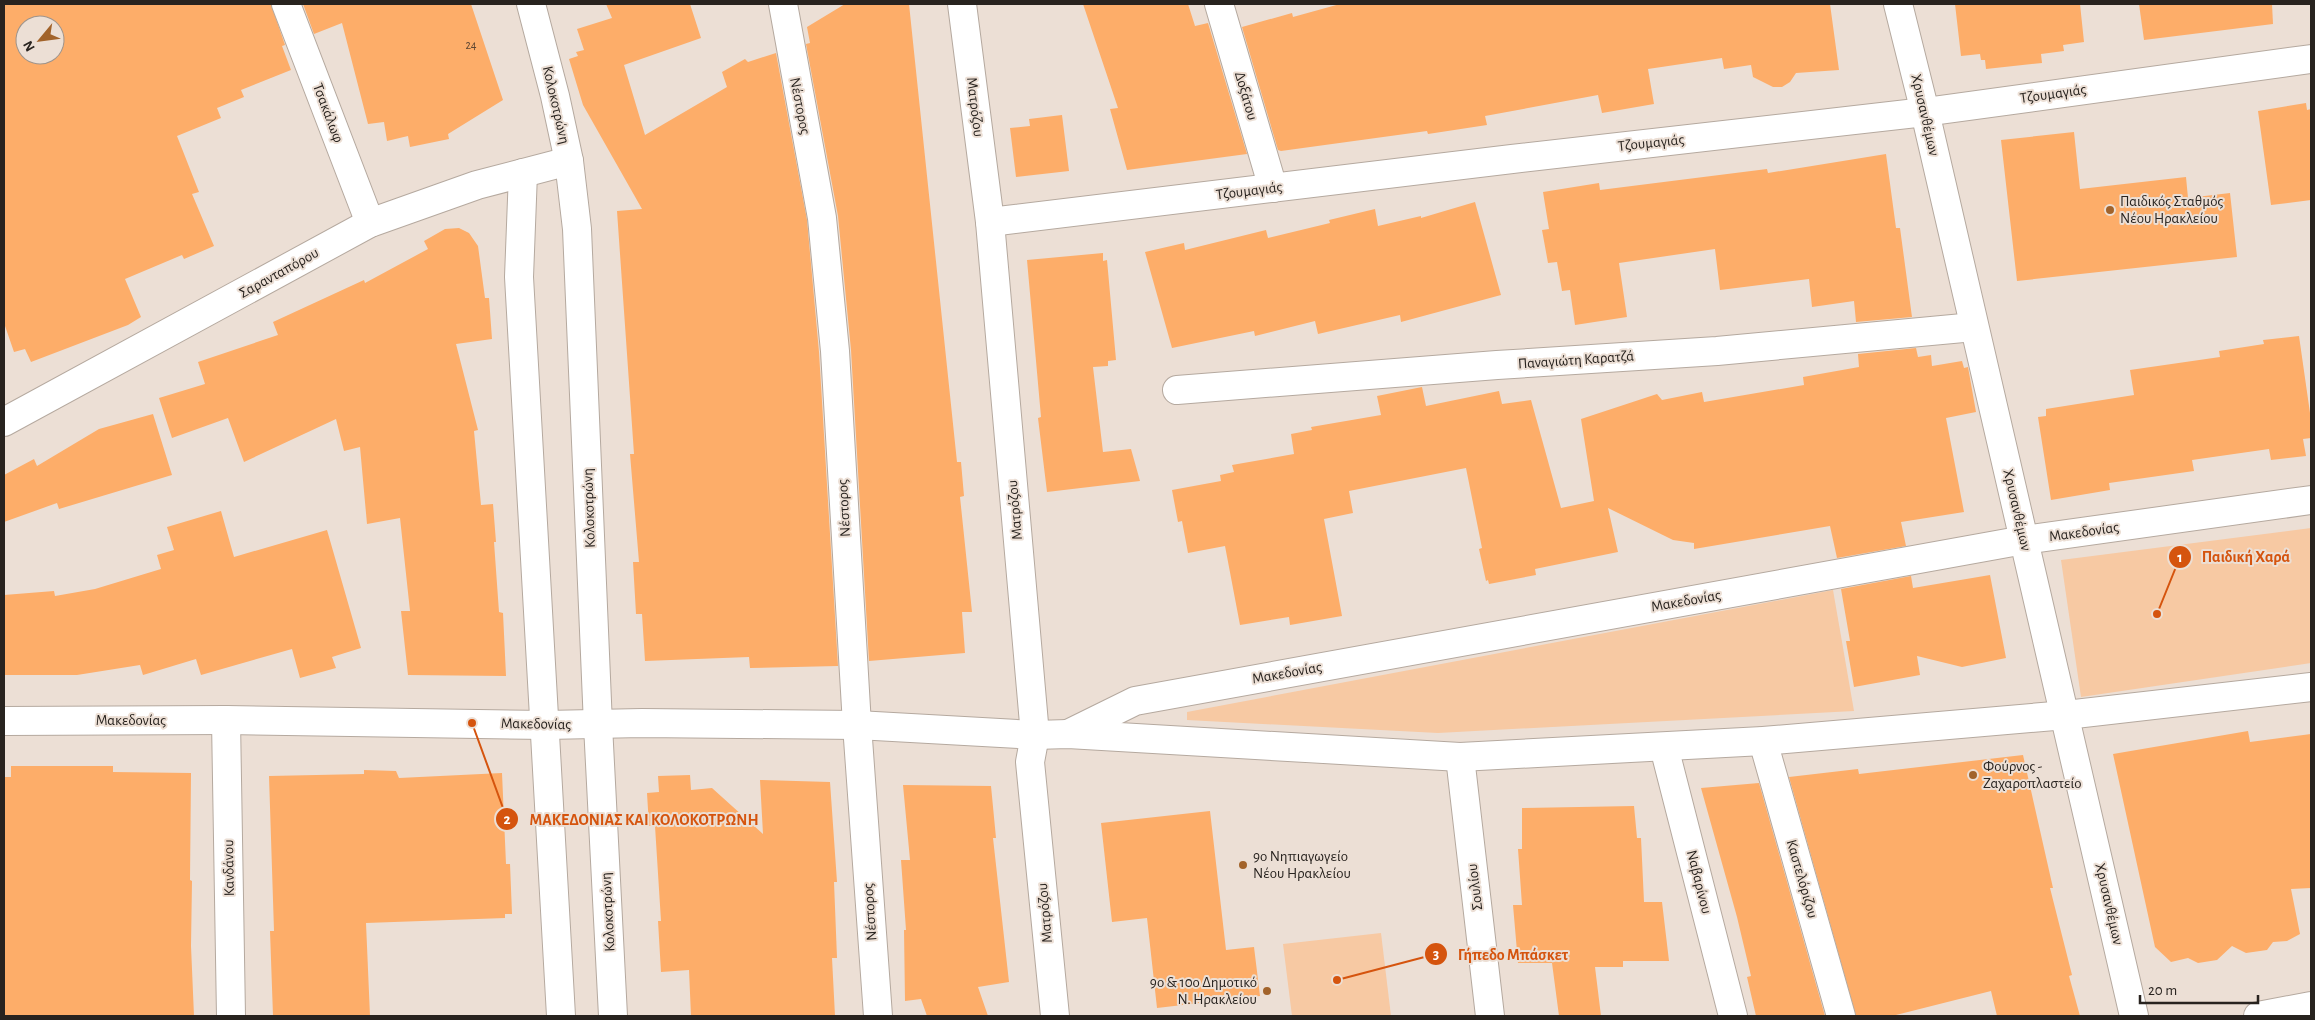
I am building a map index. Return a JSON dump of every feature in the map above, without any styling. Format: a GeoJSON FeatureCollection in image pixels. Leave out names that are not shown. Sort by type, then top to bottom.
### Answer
{"type":"FeatureCollection","features":[{"type":"Feature","properties":{"kind":"street","name":"Τσακάλωφ"},"geometry":{"type":"LineString","coordinates":[[286,4],[370,223]]}},
{"type":"Feature","properties":{"kind":"street","name":"Κολοκοτρώνη"},"geometry":{"type":"LineString","coordinates":[[531,4],[555,96],[569,161],[577,230],[598,724],[613,1016]]}},
{"type":"Feature","properties":{"kind":"street","name":"Νέστορος"},"geometry":{"type":"LineString","coordinates":[[783,4],[823,228],[835,351],[857,725],[878,1016]]}},
{"type":"Feature","properties":{"kind":"street","name":"Ματρόζου"},"geometry":{"type":"LineString","coordinates":[[962,4],[990,222],[1035,735],[1030,762],[1055,1016]]}},
{"type":"Feature","properties":{"kind":"street","name":"Δοξάτου"},"geometry":{"type":"LineString","coordinates":[[1219,4],[1273,188]]}},
{"type":"Feature","properties":{"kind":"street","name":"Χρυσανθέμων"},"geometry":{"type":"LineString","coordinates":[[1898,4],[2066,715],[2134,1016]]}},
{"type":"Feature","properties":{"kind":"street","name":"Τζουμαγιάς"},"geometry":{"type":"LineString","coordinates":[[990,222],[1925,112],[2311,59]]}},
{"type":"Feature","properties":{"kind":"street","name":"Σαρανταπόρου"},"geometry":{"type":"LineString","coordinates":[[4,421],[370,223],[477,185],[569,161]]}},
{"type":"Feature","properties":{"kind":"street"},"geometry":{"type":"LineString","coordinates":[[523,173],[519,277],[546,725],[561,1016]]}},
{"type":"Feature","properties":{"kind":"street","name":"Παναγιώτη Καρατζά"},"geometry":{"type":"LineString","coordinates":[[1177,390],[1497,365],[1717,351],[1974,327]]}},
{"type":"Feature","properties":{"kind":"street","name":"Μακεδονίας"},"geometry":{"type":"LineString","coordinates":[[1068,734],[1135,701],[2024,540],[2311,500]]}},
{"type":"Feature","properties":{"kind":"street","name":"Μακεδονίας"},"geometry":{"type":"LineString","coordinates":[[4,721],[226,720],[546,725],[857,725],[1035,735],[1068,734],[1460,757],[1763,741],[2066,715],[2311,687]]}},
{"type":"Feature","properties":{"kind":"street","name":"Κανδάνου"},"geometry":{"type":"LineString","coordinates":[[226,720],[231,1016]]}},
{"type":"Feature","properties":{"kind":"street","name":"Καστελόριζου"},"geometry":{"type":"LineString","coordinates":[[1763,741],[1841,1016]]}},
{"type":"Feature","properties":{"kind":"street","name":"Ναβαρίνου"},"geometry":{"type":"LineString","coordinates":[[1664,747],[1733,1016]]}},
{"type":"Feature","properties":{"kind":"street","name":"Σουλίου"},"geometry":{"type":"LineString","coordinates":[[1460,757],[1490,1016]]}},
{"type":"Feature","properties":{"kind":"street"},"geometry":{"type":"LineString","coordinates":[[2258,1016],[2311,1006]]}},
{"type":"Feature","properties":{"kind":"shaded area"},"geometry":{"type":"Polygon","coordinates":[[[2311,528],[2311,663],[2081,697],[2061,560],[2311,528]]]}},
{"type":"Feature","properties":{"kind":"shaded area"},"geometry":{"type":"Polygon","coordinates":[[[1833,590],[1854,711],[1438,733],[1187,720],[1187,712],[1833,590]]]}},
{"type":"Feature","properties":{"kind":"shaded area"},"geometry":{"type":"Polygon","coordinates":[[[1381,933],[1391,1016],[1292,1016],[1283,944],[1381,933]]]}},
{"type":"Feature","properties":{"kind":"building"},"geometry":{"type":"Polygon","coordinates":[[[4,4],[271,4],[285,45],[282,46],[291,70],[241,90],[244,97],[217,108],[221,118],[177,136],[199,192],[192,194],[214,246],[184,259],[182,255],[125,279],[141,317],[128,325],[31,362],[25,349],[14,352],[4,323],[4,4]]]}},
{"type":"Feature","properties":{"kind":"building"},"geometry":{"type":"Polygon","coordinates":[[[303,4],[471,4],[503,100],[448,134],[449,139],[410,147],[408,136],[387,141],[384,122],[368,124],[342,23],[314,34],[303,4]]]}},
{"type":"Feature","properties":{"kind":"building"},"geometry":{"type":"Polygon","coordinates":[[[606,4],[690,4],[701,38],[624,65],[645,135],[727,87],[722,72],[745,59],[748,62],[776,53],[807,220],[819,352],[838,666],[750,668],[749,657],[645,661],[642,614],[636,614],[633,562],[639,562],[630,454],[634,454],[617,211],[642,209],[583,105],[569,59],[578,56],[576,52],[584,50],[577,29],[612,18],[606,4]]]}},
{"type":"Feature","properties":{"kind":"building"},"geometry":{"type":"Polygon","coordinates":[[[845,4],[909,4],[957,462],[961,462],[964,496],[960,497],[972,612],[962,612],[965,653],[869,661],[851,350],[838,216],[806,44],[810,43],[807,27],[845,4]]]}},
{"type":"Feature","properties":{"kind":"building"},"geometry":{"type":"Polygon","coordinates":[[[1083,4],[1188,4],[1195,26],[1208,23],[1247,154],[1127,170],[1110,109],[1118,108],[1083,4]]]}},
{"type":"Feature","properties":{"kind":"building"},"geometry":{"type":"Polygon","coordinates":[[[1340,4],[1830,4],[1839,70],[1796,73],[1790,82],[1782,87],[1773,87],[1753,77],[1751,65],[1724,69],[1722,58],[1648,69],[1654,104],[1602,113],[1598,95],[1485,116],[1487,125],[1428,134],[1427,131],[1278,150],[1242,27],[1292,13],[1293,17],[1340,4]]]}},
{"type":"Feature","properties":{"kind":"building"},"geometry":{"type":"Polygon","coordinates":[[[1955,4],[2080,4],[2084,42],[2063,45],[2064,51],[2041,54],[2042,63],[1986,69],[1985,60],[1981,60],[1980,54],[1961,56],[1955,4]]]}},
{"type":"Feature","properties":{"kind":"building"},"geometry":{"type":"Polygon","coordinates":[[[2139,4],[2272,4],[2273,24],[2144,40],[2139,4]]]}},
{"type":"Feature","properties":{"kind":"building"},"geometry":{"type":"Polygon","coordinates":[[[2306,103],[2307,110],[2311,109],[2311,200],[2271,205],[2258,111],[2306,103]]]}},
{"type":"Feature","properties":{"kind":"building"},"geometry":{"type":"Polygon","coordinates":[[[1062,115],[1069,171],[1016,177],[1010,128],[1030,126],[1029,119],[1062,115]]]}},
{"type":"Feature","properties":{"kind":"building"},"geometry":{"type":"Polygon","coordinates":[[[2074,132],[2080,189],[2186,177],[2188,198],[2230,193],[2237,257],[2017,281],[2001,140],[2074,132]]]}},
{"type":"Feature","properties":{"kind":"building"},"geometry":{"type":"Polygon","coordinates":[[[1886,154],[1896,228],[1900,228],[1912,317],[1856,322],[1854,301],[1812,307],[1809,279],[1720,290],[1715,249],[1619,263],[1627,317],[1575,325],[1570,290],[1562,291],[1557,262],[1548,263],[1542,230],[1549,229],[1543,192],[1599,183],[1600,190],[1767,169],[1768,173],[1886,154]]]}},
{"type":"Feature","properties":{"kind":"building"},"geometry":{"type":"Polygon","coordinates":[[[1475,202],[1501,295],[1401,322],[1400,315],[1318,334],[1315,321],[1255,336],[1254,331],[1172,348],[1145,252],[1184,243],[1185,250],[1266,230],[1268,238],[1330,223],[1329,220],[1375,209],[1378,226],[1421,216],[1421,218],[1475,202]]]}},
{"type":"Feature","properties":{"kind":"building"},"geometry":{"type":"Polygon","coordinates":[[[459,228],[469,233],[478,246],[485,298],[489,298],[492,339],[456,344],[478,430],[474,431],[481,505],[493,504],[499,612],[503,613],[506,676],[408,675],[401,611],[410,611],[400,518],[367,524],[360,447],[344,451],[336,419],[244,462],[228,418],[172,438],[159,398],[205,384],[198,362],[278,335],[273,322],[364,280],[365,283],[428,249],[424,241],[445,229],[459,228]]]}},
{"type":"Feature","properties":{"kind":"building"},"geometry":{"type":"Polygon","coordinates":[[[1103,253],[1103,261],[1107,260],[1116,360],[1108,361],[1108,366],[1093,367],[1103,452],[1131,449],[1140,481],[1047,492],[1038,418],[1041,417],[1027,260],[1103,253]]]}},
{"type":"Feature","properties":{"kind":"building"},"geometry":{"type":"Polygon","coordinates":[[[2299,336],[2311,420],[2311,438],[2303,439],[2306,456],[2271,460],[2269,449],[2192,460],[2194,471],[2109,483],[2110,490],[2051,500],[2038,417],[2046,416],[2046,409],[2134,395],[2130,370],[2220,357],[2219,351],[2264,344],[2263,340],[2299,336]]]}},
{"type":"Feature","properties":{"kind":"building"},"geometry":{"type":"Polygon","coordinates":[[[1916,348],[1918,357],[1931,355],[1932,366],[1962,361],[1964,368],[1968,367],[1976,412],[1946,418],[1964,512],[1901,522],[1906,546],[1837,558],[1830,526],[1694,549],[1694,543],[1673,540],[1608,508],[1618,552],[1535,569],[1536,575],[1489,584],[1488,580],[1486,581],[1479,549],[1482,548],[1466,468],[1349,491],[1353,513],[1324,519],[1342,616],[1290,625],[1289,617],[1240,625],[1225,546],[1188,553],[1182,521],[1178,522],[1172,490],[1221,481],[1220,475],[1234,472],[1232,465],[1294,454],[1291,434],[1312,430],[1311,427],[1381,415],[1377,396],[1422,387],[1426,406],[1499,391],[1502,404],[1531,400],[1561,508],[1594,501],[1581,419],[1657,394],[1662,400],[1702,392],[1704,402],[1804,385],[1803,377],[1859,367],[1858,354],[1916,348]]]}},
{"type":"Feature","properties":{"kind":"building"},"geometry":{"type":"Polygon","coordinates":[[[153,414],[172,475],[59,509],[57,503],[4,522],[4,475],[34,459],[37,466],[99,429],[153,414]]]}},
{"type":"Feature","properties":{"kind":"building"},"geometry":{"type":"Polygon","coordinates":[[[221,511],[234,557],[327,530],[361,648],[332,657],[336,668],[300,678],[292,649],[201,675],[196,659],[143,675],[140,665],[77,675],[4,675],[4,595],[54,591],[55,596],[95,589],[161,569],[157,555],[174,550],[167,527],[221,511]]]}},
{"type":"Feature","properties":{"kind":"building"},"geometry":{"type":"Polygon","coordinates":[[[1990,575],[2006,658],[1962,667],[1917,656],[1920,675],[1854,687],[1846,641],[1850,641],[1841,589],[1911,576],[1913,588],[1990,575]]]}},
{"type":"Feature","properties":{"kind":"building"},"geometry":{"type":"Polygon","coordinates":[[[2248,731],[2250,742],[2311,734],[2311,888],[2291,889],[2300,934],[2287,941],[2273,942],[2267,950],[2246,953],[2232,946],[2217,960],[2198,963],[2188,958],[2171,962],[2155,947],[2113,754],[2248,731]]]}},
{"type":"Feature","properties":{"kind":"building"},"geometry":{"type":"Polygon","coordinates":[[[2023,755],[2053,888],[2050,888],[2072,975],[2069,976],[2080,1016],[1997,1016],[1991,991],[1892,1016],[1856,1016],[1789,777],[1858,769],[1859,774],[2023,755]]]}},
{"type":"Feature","properties":{"kind":"building"},"geometry":{"type":"Polygon","coordinates":[[[11,766],[113,766],[113,772],[191,773],[190,880],[192,881],[191,946],[194,1016],[4,1016],[4,777],[11,777],[11,766]]]}},
{"type":"Feature","properties":{"kind":"building"},"geometry":{"type":"Polygon","coordinates":[[[364,770],[396,771],[399,778],[502,773],[506,864],[510,864],[512,914],[505,914],[505,918],[366,923],[370,1016],[273,1016],[270,931],[274,931],[269,776],[364,774],[364,770]]]}},
{"type":"Feature","properties":{"kind":"building"},"geometry":{"type":"Polygon","coordinates":[[[690,775],[691,790],[712,788],[763,834],[760,780],[830,782],[837,882],[834,882],[837,958],[832,958],[835,1016],[691,1016],[689,970],[661,972],[658,921],[661,921],[655,826],[649,826],[647,793],[659,792],[658,776],[690,775]]]}},
{"type":"Feature","properties":{"kind":"building"},"geometry":{"type":"Polygon","coordinates":[[[1759,783],[1825,1016],[1756,1016],[1747,977],[1751,976],[1737,917],[1701,788],[1759,783]]]}},
{"type":"Feature","properties":{"kind":"building"},"geometry":{"type":"Polygon","coordinates":[[[903,785],[991,786],[996,838],[993,838],[1009,982],[978,987],[988,1016],[927,1016],[921,999],[905,1001],[904,930],[906,930],[901,860],[910,860],[903,785]]]}},
{"type":"Feature","properties":{"kind":"building"},"geometry":{"type":"Polygon","coordinates":[[[1634,806],[1637,838],[1641,838],[1644,902],[1662,902],[1669,961],[1623,961],[1623,967],[1595,967],[1601,1016],[1559,1016],[1552,963],[1518,963],[1513,905],[1522,905],[1518,849],[1522,849],[1522,808],[1634,806]]]}},
{"type":"Feature","properties":{"kind":"building"},"geometry":{"type":"Polygon","coordinates":[[[1210,811],[1226,950],[1254,947],[1260,996],[1157,1008],[1147,918],[1112,922],[1101,823],[1210,811]]]}},
{"type":"Feature","properties":{"kind":"place","name":"Παιδικός Σταθμός Νέου Ηρακλείου"},"geometry":{"type":"Point","coordinates":[2110,210]}},
{"type":"Feature","properties":{"kind":"place","name":"Παιδική Χαρά"},"geometry":{"type":"Point","coordinates":[2157,614]}},
{"type":"Feature","properties":{"kind":"place","name":"ΜΑΚΕΔΟΝΙΑΣ ΚΑΙ ΚΟΛΟΚΟΤΡΩΝΗ"},"geometry":{"type":"Point","coordinates":[472,723]}},
{"type":"Feature","properties":{"kind":"place","name":"Φούρνος - Ζαχαροπλαστείο"},"geometry":{"type":"Point","coordinates":[1973,775]}},
{"type":"Feature","properties":{"kind":"place","name":"9ο Νηπιαγωγείο Νέου Ηρακλείου"},"geometry":{"type":"Point","coordinates":[1243,865]}},
{"type":"Feature","properties":{"kind":"place","name":"Γήπεδο Μπάσκετ"},"geometry":{"type":"Point","coordinates":[1337,980]}},
{"type":"Feature","properties":{"kind":"place","name":"9ο & 10ο Δημοτικό Ν. Ηρακλείου"},"geometry":{"type":"Point","coordinates":[1267,991]}}]}
